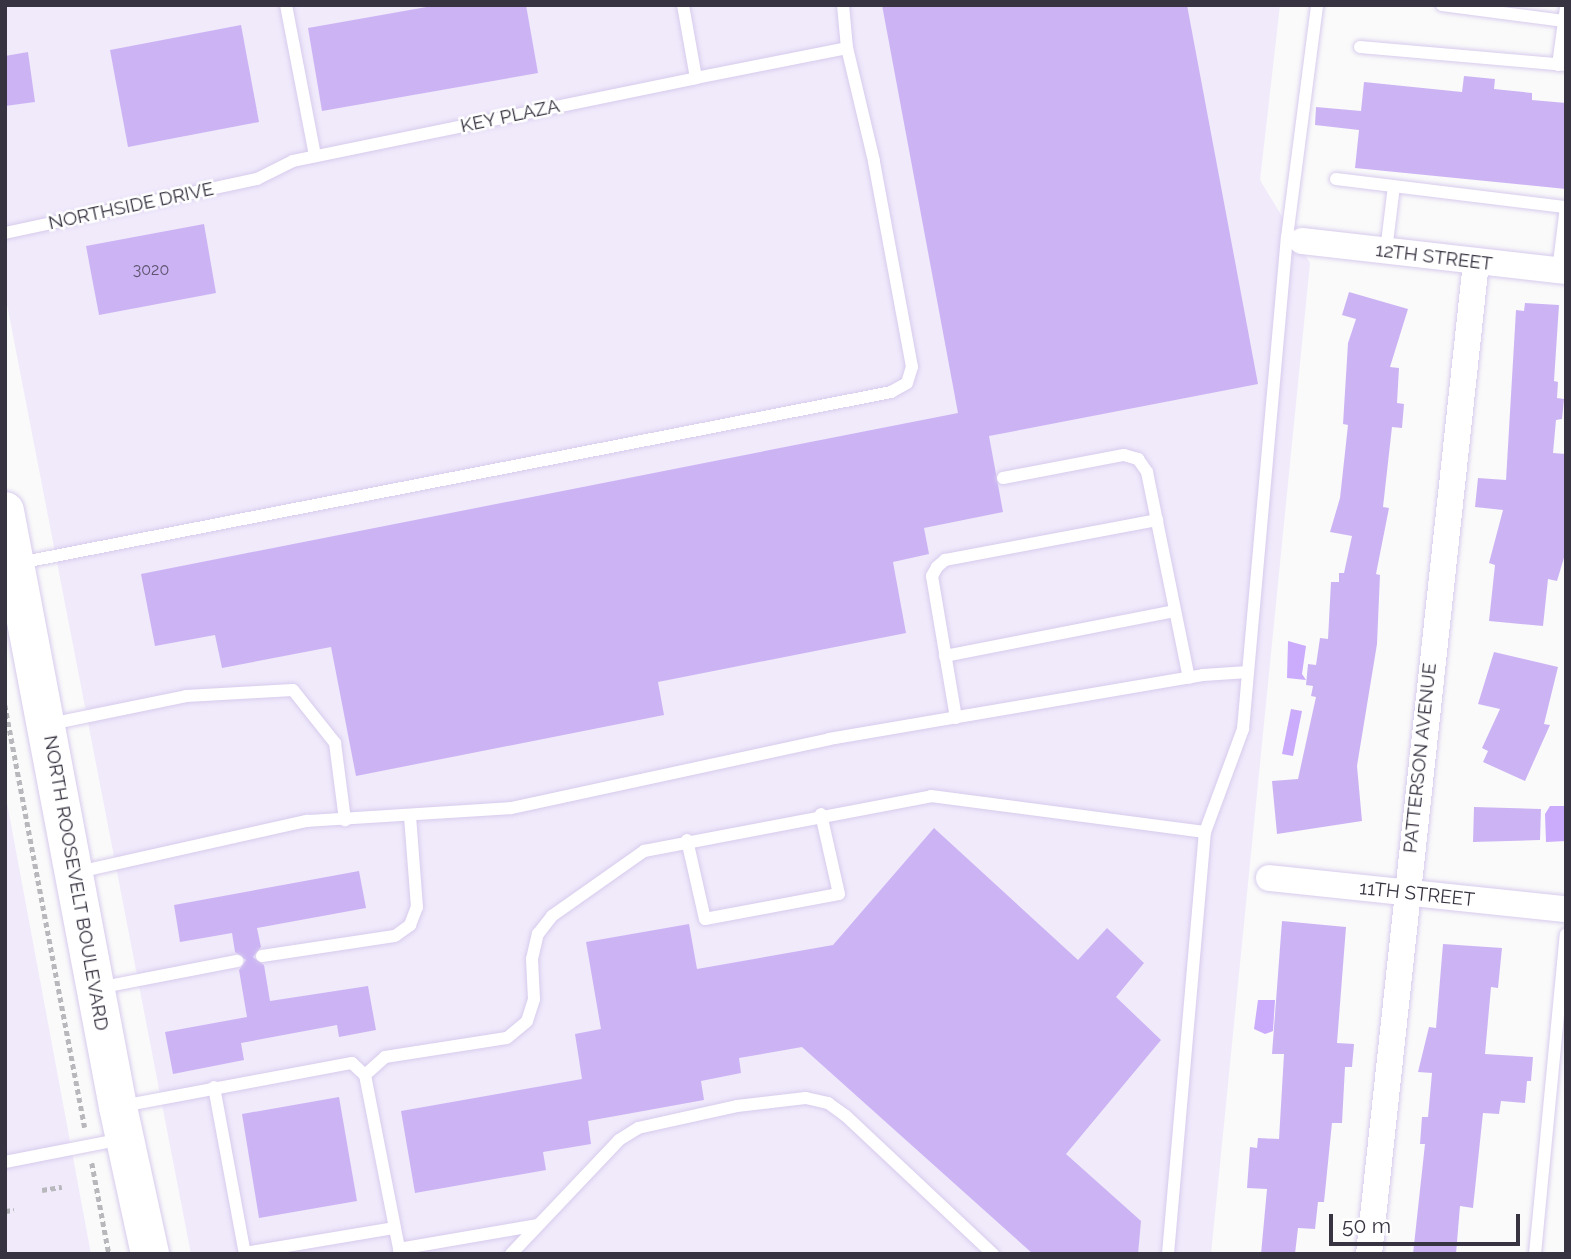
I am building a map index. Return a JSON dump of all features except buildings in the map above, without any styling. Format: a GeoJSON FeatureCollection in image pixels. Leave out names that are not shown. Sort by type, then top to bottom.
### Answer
{"type":"FeatureCollection","features":[{"type":"Feature","properties":{"kind":"main road","name":"NORTH ROOSEVELT BOULEVARD"},"geometry":{"type":"LineString","coordinates":[[5,511],[10,565],[46,724],[95,988],[110,1130],[150,1254]]}},
{"type":"Feature","properties":{"kind":"street","name":"12TH STREET"},"geometry":{"type":"LineString","coordinates":[[1302,241],[1562,271]]}},
{"type":"Feature","properties":{"kind":"street","name":"PATTERSON AVENUE"},"geometry":{"type":"LineString","coordinates":[[1369,1254],[1405,892],[1476,263]]}},
{"type":"Feature","properties":{"kind":"street","name":"11TH STREET"},"geometry":{"type":"LineString","coordinates":[[1269,878],[1566,909]]}},
{"type":"Feature","properties":{"kind":"lane"},"geometry":{"type":"LineString","coordinates":[[286,5],[314,156]]}},
{"type":"Feature","properties":{"kind":"lane"},"geometry":{"type":"LineString","coordinates":[[683,5],[696,78]]}},
{"type":"Feature","properties":{"kind":"lane"},"geometry":{"type":"LineString","coordinates":[[10,565],[891,392],[907,383],[912,367],[874,161],[847,48],[843,5]]}},
{"type":"Feature","properties":{"kind":"lane"},"geometry":{"type":"LineString","coordinates":[[1168,1254],[1205,832],[1243,729],[1287,237],[1317,5]]}},
{"type":"Feature","properties":{"kind":"lane"},"geometry":{"type":"LineString","coordinates":[[1442,5],[1564,21]]}},
{"type":"Feature","properties":{"kind":"lane"},"geometry":{"type":"LineString","coordinates":[[1360,47],[1562,65],[1566,7]]}},
{"type":"Feature","properties":{"kind":"lane","name":"KEY PLAZA"},"geometry":{"type":"LineString","coordinates":[[257,179],[293,160],[847,48]]}},
{"type":"Feature","properties":{"kind":"lane","name":"NORTHSIDE DRIVE"},"geometry":{"type":"LineString","coordinates":[[5,233],[257,179]]}},
{"type":"Feature","properties":{"kind":"lane"},"geometry":{"type":"LineString","coordinates":[[1336,179],[1565,207],[1562,271]]}},
{"type":"Feature","properties":{"kind":"lane"},"geometry":{"type":"LineString","coordinates":[[1386,251],[1394,186]]}},
{"type":"Feature","properties":{"kind":"lane"},"geometry":{"type":"LineString","coordinates":[[1003,478],[1124,455],[1138,460],[1147,472],[1189,678]]}},
{"type":"Feature","properties":{"kind":"lane"},"geometry":{"type":"LineString","coordinates":[[956,718],[932,576],[945,560],[1157,520]]}},
{"type":"Feature","properties":{"kind":"lane"},"geometry":{"type":"LineString","coordinates":[[945,656],[1175,611]]}},
{"type":"Feature","properties":{"kind":"lane"},"geometry":{"type":"LineString","coordinates":[[74,872],[307,821],[511,808],[829,739],[1189,678],[1248,672]]}},
{"type":"Feature","properties":{"kind":"lane"},"geometry":{"type":"LineString","coordinates":[[46,724],[186,696],[293,690],[335,743],[345,820]]}},
{"type":"Feature","properties":{"kind":"lane"},"geometry":{"type":"LineString","coordinates":[[365,1075],[385,1057],[507,1038],[527,1021],[534,999],[532,959],[538,934],[552,916],[644,851],[821,814],[931,796],[1205,832]]}},
{"type":"Feature","properties":{"kind":"lane"},"geometry":{"type":"LineString","coordinates":[[687,840],[705,919],[839,894],[821,814]]}},
{"type":"Feature","properties":{"kind":"lane"},"geometry":{"type":"LineString","coordinates":[[262,956],[395,936],[410,925],[417,906],[410,815]]}},
{"type":"Feature","properties":{"kind":"lane"},"geometry":{"type":"LineString","coordinates":[[1535,1254],[1566,934]]}},
{"type":"Feature","properties":{"kind":"lane"},"geometry":{"type":"LineString","coordinates":[[95,988],[237,961]]}},
{"type":"Feature","properties":{"kind":"lane"},"geometry":{"type":"LineString","coordinates":[[5,1162],[110,1130],[214,1087],[333,1064],[352,1063],[365,1075],[399,1252],[539,1225]]}},
{"type":"Feature","properties":{"kind":"lane"},"geometry":{"type":"LineString","coordinates":[[214,1087],[245,1253],[395,1228]]}},
{"type":"Feature","properties":{"kind":"lane"},"geometry":{"type":"LineString","coordinates":[[511,1254],[619,1140],[638,1128],[737,1106],[806,1098],[828,1102],[846,1116],[993,1254]]}},
{"type":"Feature","properties":{"kind":"path"},"geometry":{"type":"LineString","coordinates":[[5,705],[110,1130],[109,1254]]}},
{"type":"Feature","properties":{"kind":"path"},"geometry":{"type":"LineString","coordinates":[[42,1191],[62,1186]]}},
{"type":"Feature","properties":{"kind":"path"},"geometry":{"type":"LineString","coordinates":[[5,1211],[14,1210]]}},
{"type":"Feature","properties":{"kind":"shaded area"},"geometry":{"type":"Polygon","coordinates":[[[5,5],[1280,5],[1260,180],[1310,263],[1211,1254],[191,1254],[5,294],[5,5]]]}},
{"type":"Feature","properties":{"kind":"shaded area"},"geometry":{"type":"Polygon","coordinates":[[[1288,641],[1306,646],[1302,674],[1306,680],[1287,678],[1288,641]]]}},
{"type":"Feature","properties":{"kind":"shaded area"},"geometry":{"type":"Polygon","coordinates":[[[1291,709],[1302,711],[1293,756],[1282,754],[1291,709]]]}},
{"type":"Feature","properties":{"kind":"shaded area"},"geometry":{"type":"Polygon","coordinates":[[[5,792],[91,1254],[5,1254],[5,792]]]}},
{"type":"Feature","properties":{"kind":"shaded area"},"geometry":{"type":"Polygon","coordinates":[[[1550,806],[1566,806],[1566,841],[1546,842],[1545,814],[1550,806]]]}},
{"type":"Feature","properties":{"kind":"shaded area"},"geometry":{"type":"Polygon","coordinates":[[[1258,1000],[1275,1000],[1273,1031],[1265,1034],[1254,1029],[1258,1000]]]}}]}
